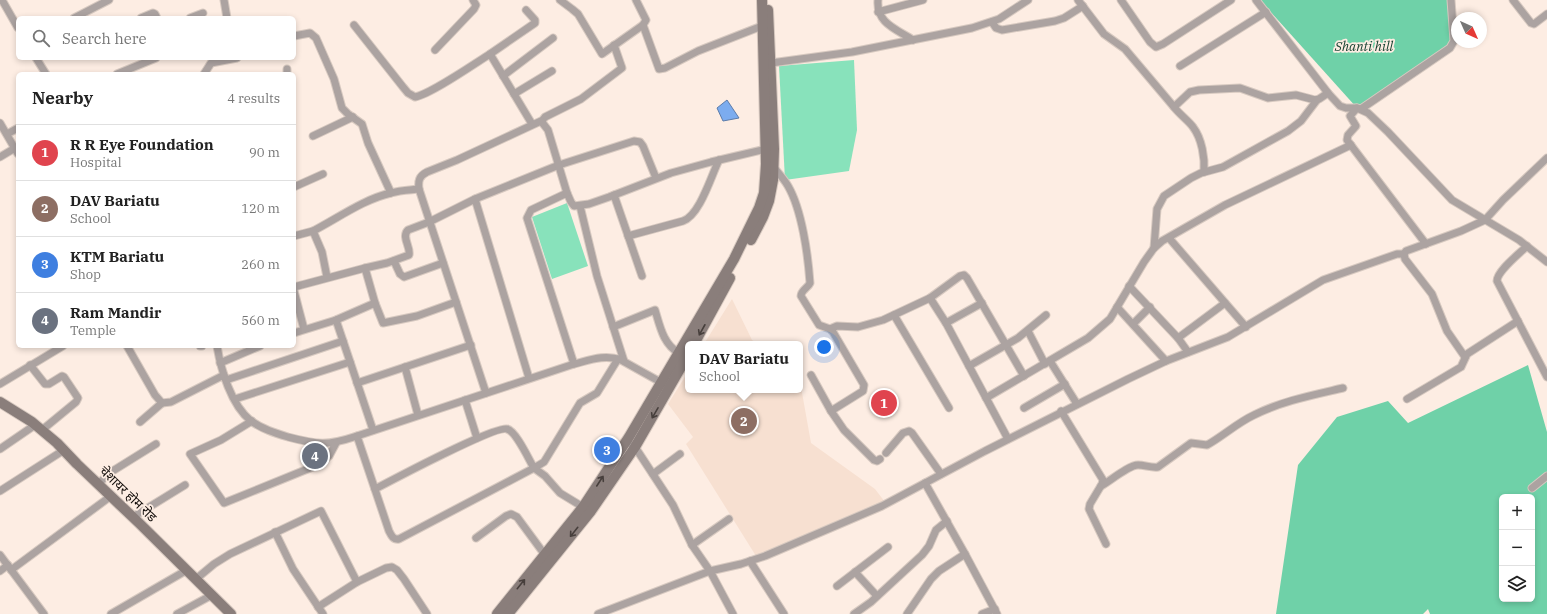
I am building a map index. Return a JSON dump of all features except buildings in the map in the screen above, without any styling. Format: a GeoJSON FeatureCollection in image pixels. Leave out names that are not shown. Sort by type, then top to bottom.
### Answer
{"type":"FeatureCollection","features":[{"type":"Feature","properties":{"kind":"main road"},"geometry":{"type":"LineString","coordinates":[[696,341],[763,217],[770,196],[773,166],[771,63],[762,0]]}},
{"type":"Feature","properties":{"kind":"main road"},"geometry":{"type":"LineString","coordinates":[[690,341],[734,259],[759,208],[764,193],[766,149],[766,24],[768,0]]}},
{"type":"Feature","properties":{"kind":"main road"},"geometry":{"type":"LineString","coordinates":[[508,614],[591,511],[635,447],[665,385],[685,350]]}},
{"type":"Feature","properties":{"kind":"main road"},"geometry":{"type":"LineString","coordinates":[[497,614],[583,507],[665,385]]}},
{"type":"Feature","properties":{"kind":"main road","name":"चेशायर होम रोड"},"geometry":{"type":"LineString","coordinates":[[0,402],[39,427],[231,614]]}},
{"type":"Feature","properties":{"kind":"street"},"geometry":{"type":"LineString","coordinates":[[2,0],[16,24]]}},
{"type":"Feature","properties":{"kind":"street"},"geometry":{"type":"LineString","coordinates":[[78,16],[109,0]]}},
{"type":"Feature","properties":{"kind":"street"},"geometry":{"type":"LineString","coordinates":[[224,0],[227,16]]}},
{"type":"Feature","properties":{"kind":"street"},"geometry":{"type":"LineString","coordinates":[[435,50],[474,9],[476,5],[473,0]]}},
{"type":"Feature","properties":{"kind":"street"},"geometry":{"type":"LineString","coordinates":[[560,0],[578,14],[602,54],[643,25],[646,20],[636,0]]}},
{"type":"Feature","properties":{"kind":"street"},"geometry":{"type":"LineString","coordinates":[[878,0],[878,12],[885,22],[912,40]]}},
{"type":"Feature","properties":{"kind":"street"},"geometry":{"type":"LineString","coordinates":[[878,12],[923,0]]}},
{"type":"Feature","properties":{"kind":"street"},"geometry":{"type":"LineString","coordinates":[[771,63],[852,52],[972,28],[992,22],[1006,15],[1028,0]]}},
{"type":"Feature","properties":{"kind":"street"},"geometry":{"type":"LineString","coordinates":[[1121,0],[1150,42],[1156,47],[1231,0]]}},
{"type":"Feature","properties":{"kind":"street"},"geometry":{"type":"LineString","coordinates":[[1256,0],[1328,93],[1340,106],[1346,108],[1359,108],[1372,116],[1452,200],[1527,246],[1547,262]]}},
{"type":"Feature","properties":{"kind":"street"},"geometry":{"type":"LineString","coordinates":[[1426,244],[1346,138],[1356,126],[1350,116],[1359,108],[1450,48],[1454,41],[1451,0]]}},
{"type":"Feature","properties":{"kind":"street"},"geometry":{"type":"LineString","coordinates":[[1513,0],[1531,23],[1534,24],[1547,14]]}},
{"type":"Feature","properties":{"kind":"street"},"geometry":{"type":"LineString","coordinates":[[992,22],[996,28],[1002,30],[1055,21],[1064,18],[1081,3],[1104,34],[1125,49],[1174,107],[1194,127],[1205,161],[1204,172]]}},
{"type":"Feature","properties":{"kind":"street"},"geometry":{"type":"LineString","coordinates":[[354,25],[408,93],[415,97],[438,86],[490,54],[535,23],[535,20],[526,10]]}},
{"type":"Feature","properties":{"kind":"street"},"geometry":{"type":"LineString","coordinates":[[1180,66],[1266,12]]}},
{"type":"Feature","properties":{"kind":"street"},"geometry":{"type":"LineString","coordinates":[[146,16],[154,13],[156,16]]}},
{"type":"Feature","properties":{"kind":"street"},"geometry":{"type":"LineString","coordinates":[[196,16],[203,14]]}},
{"type":"Feature","properties":{"kind":"street"},"geometry":{"type":"LineString","coordinates":[[643,25],[659,69],[698,51],[766,24]]}},
{"type":"Feature","properties":{"kind":"street"},"geometry":{"type":"LineString","coordinates":[[296,36],[310,33],[314,35],[334,79],[342,108],[345,112],[362,124],[367,140],[391,192]]}},
{"type":"Feature","properties":{"kind":"street"},"geometry":{"type":"LineString","coordinates":[[503,76],[553,38]]}},
{"type":"Feature","properties":{"kind":"street"},"geometry":{"type":"LineString","coordinates":[[486,393],[419,189],[419,180],[423,174],[532,124],[542,121],[545,117],[581,99],[622,68],[614,45]]}},
{"type":"Feature","properties":{"kind":"street"},"geometry":{"type":"LineString","coordinates":[[490,54],[532,124]]}},
{"type":"Feature","properties":{"kind":"street"},"geometry":{"type":"LineString","coordinates":[[37,60],[45,72]]}},
{"type":"Feature","properties":{"kind":"street"},"geometry":{"type":"LineString","coordinates":[[122,72],[151,60]]}},
{"type":"Feature","properties":{"kind":"street"},"geometry":{"type":"LineString","coordinates":[[205,72],[211,62],[224,60]]}},
{"type":"Feature","properties":{"kind":"street"},"geometry":{"type":"LineString","coordinates":[[514,94],[552,71]]}},
{"type":"Feature","properties":{"kind":"street"},"geometry":{"type":"LineString","coordinates":[[1174,107],[1190,92],[1235,88],[1244,89],[1268,98],[1296,95],[1317,100]]}},
{"type":"Feature","properties":{"kind":"street"},"geometry":{"type":"LineString","coordinates":[[1154,248],[1156,214],[1162,199],[1167,193],[1180,184],[1204,172],[1223,167],[1288,131],[1301,121],[1317,100],[1328,93]]}},
{"type":"Feature","properties":{"kind":"street"},"geometry":{"type":"LineString","coordinates":[[313,136],[353,117]]}},
{"type":"Feature","properties":{"kind":"street"},"geometry":{"type":"LineString","coordinates":[[542,121],[548,130],[567,193],[573,204],[580,206],[614,195],[656,178],[719,160],[766,149]]}},
{"type":"Feature","properties":{"kind":"street"},"geometry":{"type":"LineString","coordinates":[[0,122],[16,151],[0,157]]}},
{"type":"Feature","properties":{"kind":"street"},"geometry":{"type":"LineString","coordinates":[[7,134],[16,129]]}},
{"type":"Feature","properties":{"kind":"street"},"geometry":{"type":"LineString","coordinates":[[296,285],[394,261],[409,255],[405,237],[407,231],[430,222],[475,199],[559,165],[638,141],[643,146],[656,178]]}},
{"type":"Feature","properties":{"kind":"street"},"geometry":{"type":"LineString","coordinates":[[986,398],[1088,338],[1099,329],[1110,319],[1154,248],[1168,238],[1225,205],[1351,145]]}},
{"type":"Feature","properties":{"kind":"street"},"geometry":{"type":"LineString","coordinates":[[598,614],[710,571],[750,561],[882,506],[1062,411],[1166,361],[1223,340],[1323,280],[1396,254],[1404,254],[1406,251],[1461,231],[1485,220],[1503,200],[1547,158]]}},
{"type":"Feature","properties":{"kind":"street"},"geometry":{"type":"LineString","coordinates":[[628,236],[690,218],[698,206],[719,160]]}},
{"type":"Feature","properties":{"kind":"street"},"geometry":{"type":"LineString","coordinates":[[773,166],[789,187],[797,209],[810,283],[809,286],[802,292],[801,296],[819,325],[830,329],[838,340],[864,387],[861,392],[831,411]]}},
{"type":"Feature","properties":{"kind":"street"},"geometry":{"type":"LineString","coordinates":[[296,186],[323,174]]}},
{"type":"Feature","properties":{"kind":"street"},"geometry":{"type":"LineString","coordinates":[[296,235],[313,231],[365,202],[391,192],[419,189]]}},
{"type":"Feature","properties":{"kind":"street"},"geometry":{"type":"LineString","coordinates":[[567,193],[531,210],[527,218],[574,364]]}},
{"type":"Feature","properties":{"kind":"street"},"geometry":{"type":"LineString","coordinates":[[614,195],[642,276]]}},
{"type":"Feature","properties":{"kind":"street"},"geometry":{"type":"LineString","coordinates":[[475,199],[530,378]]}},
{"type":"Feature","properties":{"kind":"street"},"geometry":{"type":"LineString","coordinates":[[357,436],[389,531],[392,537],[396,540],[544,462],[580,403],[597,393],[621,360],[613,327],[597,276],[580,206]]}},
{"type":"Feature","properties":{"kind":"street"},"geometry":{"type":"LineString","coordinates":[[313,231],[322,252],[327,277]]}},
{"type":"Feature","properties":{"kind":"street"},"geometry":{"type":"LineString","coordinates":[[1168,238],[1246,327]]}},
{"type":"Feature","properties":{"kind":"street"},"geometry":{"type":"LineString","coordinates":[[1527,246],[1501,271],[1497,278],[1547,377]]}},
{"type":"Feature","properties":{"kind":"street"},"geometry":{"type":"LineString","coordinates":[[1404,254],[1405,259],[1432,294],[1447,331],[1465,357]]}},
{"type":"Feature","properties":{"kind":"street"},"geometry":{"type":"LineString","coordinates":[[394,261],[400,274],[404,277],[443,263]]}},
{"type":"Feature","properties":{"kind":"street"},"geometry":{"type":"LineString","coordinates":[[364,268],[383,323],[417,316],[456,302]]}},
{"type":"Feature","properties":{"kind":"street"},"geometry":{"type":"LineString","coordinates":[[830,329],[837,326],[852,327],[867,325],[894,315],[930,298],[960,276],[964,275],[1024,376]]}},
{"type":"Feature","properties":{"kind":"street"},"geometry":{"type":"LineString","coordinates":[[1130,286],[1178,338],[1188,352]]}},
{"type":"Feature","properties":{"kind":"street"},"geometry":{"type":"LineString","coordinates":[[930,298],[946,323],[1008,439]]}},
{"type":"Feature","properties":{"kind":"street"},"geometry":{"type":"LineString","coordinates":[[296,299],[304,329]]}},
{"type":"Feature","properties":{"kind":"street"},"geometry":{"type":"LineString","coordinates":[[296,332],[336,320],[375,303]]}},
{"type":"Feature","properties":{"kind":"street"},"geometry":{"type":"LineString","coordinates":[[946,323],[982,303]]}},
{"type":"Feature","properties":{"kind":"street"},"geometry":{"type":"LineString","coordinates":[[1178,338],[1225,303]]}},
{"type":"Feature","properties":{"kind":"street"},"geometry":{"type":"LineString","coordinates":[[1117,307],[1166,361]]}},
{"type":"Feature","properties":{"kind":"street"},"geometry":{"type":"LineString","coordinates":[[1133,324],[1150,307]]}},
{"type":"Feature","properties":{"kind":"street"},"geometry":{"type":"LineString","coordinates":[[613,327],[655,310],[667,343],[672,349],[685,350]]}},
{"type":"Feature","properties":{"kind":"street"},"geometry":{"type":"LineString","coordinates":[[894,315],[949,408]]}},
{"type":"Feature","properties":{"kind":"street"},"geometry":{"type":"LineString","coordinates":[[969,366],[1006,346],[1028,331],[1046,315]]}},
{"type":"Feature","properties":{"kind":"street"},"geometry":{"type":"LineString","coordinates":[[336,320],[373,430]]}},
{"type":"Feature","properties":{"kind":"street"},"geometry":{"type":"LineString","coordinates":[[1407,399],[1461,366],[1465,357],[1469,353],[1518,321]]}},
{"type":"Feature","properties":{"kind":"street"},"geometry":{"type":"LineString","coordinates":[[1028,331],[1077,404]]}},
{"type":"Feature","properties":{"kind":"street"},"geometry":{"type":"LineString","coordinates":[[140,422],[162,403],[171,402],[225,378],[343,341]]}},
{"type":"Feature","properties":{"kind":"street"},"geometry":{"type":"LineString","coordinates":[[357,383],[471,345]]}},
{"type":"Feature","properties":{"kind":"street"},"geometry":{"type":"LineString","coordinates":[[0,384],[60,348]]}},
{"type":"Feature","properties":{"kind":"street"},"geometry":{"type":"LineString","coordinates":[[128,348],[155,395],[162,403]]}},
{"type":"Feature","properties":{"kind":"street"},"geometry":{"type":"LineString","coordinates":[[217,348],[225,378],[244,414],[252,421],[275,433],[302,441],[319,444],[336,443],[530,378],[574,364],[605,357],[621,360],[665,385]]}},
{"type":"Feature","properties":{"kind":"street"},"geometry":{"type":"LineString","coordinates":[[220,363],[255,348]]}},
{"type":"Feature","properties":{"kind":"street"},"geometry":{"type":"LineString","coordinates":[[235,399],[350,362]]}},
{"type":"Feature","properties":{"kind":"street"},"geometry":{"type":"LineString","coordinates":[[0,449],[39,427],[76,402],[78,398],[64,377],[62,376],[49,384],[45,384],[30,365]]}},
{"type":"Feature","properties":{"kind":"street"},"geometry":{"type":"LineString","coordinates":[[405,368],[418,415]]}},
{"type":"Feature","properties":{"kind":"street"},"geometry":{"type":"LineString","coordinates":[[811,375],[831,411],[854,441],[874,460],[877,461],[880,459]]}},
{"type":"Feature","properties":{"kind":"street"},"geometry":{"type":"LineString","coordinates":[[1024,408],[1065,384]]}},
{"type":"Feature","properties":{"kind":"street"},"geometry":{"type":"LineString","coordinates":[[1101,486],[1133,466],[1140,465],[1152,468],[1158,467],[1189,444],[1193,443],[1207,445],[1237,425],[1266,410],[1292,400],[1343,388]]}},
{"type":"Feature","properties":{"kind":"street"},"geometry":{"type":"LineString","coordinates":[[465,400],[477,438]]}},
{"type":"Feature","properties":{"kind":"street"},"geometry":{"type":"LineString","coordinates":[[1062,411],[1102,478],[1103,482],[1090,504],[1089,509],[1106,544]]}},
{"type":"Feature","properties":{"kind":"street"},"geometry":{"type":"LineString","coordinates":[[252,421],[221,440],[190,454],[224,503],[320,464],[329,456],[336,443]]}},
{"type":"Feature","properties":{"kind":"street"},"geometry":{"type":"LineString","coordinates":[[375,489],[477,438],[500,428],[505,428],[510,430],[534,468],[545,476],[560,493],[583,507]]}},
{"type":"Feature","properties":{"kind":"street"},"geometry":{"type":"LineString","coordinates":[[886,452],[903,433],[909,431],[912,433],[941,474]]}},
{"type":"Feature","properties":{"kind":"street"},"geometry":{"type":"LineString","coordinates":[[626,441],[635,447],[673,505],[692,545],[710,571],[733,614]]}},
{"type":"Feature","properties":{"kind":"street"},"geometry":{"type":"LineString","coordinates":[[98,484],[111,472],[156,444]]}},
{"type":"Feature","properties":{"kind":"street"},"geometry":{"type":"LineString","coordinates":[[0,491],[64,450]]}},
{"type":"Feature","properties":{"kind":"street"},"geometry":{"type":"LineString","coordinates":[[652,474],[680,454]]}},
{"type":"Feature","properties":{"kind":"street"},"geometry":{"type":"LineString","coordinates":[[1532,488],[1547,476]]}},
{"type":"Feature","properties":{"kind":"street"},"geometry":{"type":"LineString","coordinates":[[925,483],[996,612],[982,614]]}},
{"type":"Feature","properties":{"kind":"street"},"geometry":{"type":"LineString","coordinates":[[133,517],[185,485]]}},
{"type":"Feature","properties":{"kind":"street"},"geometry":{"type":"LineString","coordinates":[[0,571],[10,567],[111,496]]}},
{"type":"Feature","properties":{"kind":"street"},"geometry":{"type":"LineString","coordinates":[[196,579],[222,558],[321,511],[358,582]]}},
{"type":"Feature","properties":{"kind":"street"},"geometry":{"type":"LineString","coordinates":[[476,538],[511,514],[517,518],[545,555]]}},
{"type":"Feature","properties":{"kind":"street"},"geometry":{"type":"LineString","coordinates":[[692,545],[729,519]]}},
{"type":"Feature","properties":{"kind":"street"},"geometry":{"type":"LineString","coordinates":[[854,614],[877,596],[922,555],[929,546],[936,530],[947,521]]}},
{"type":"Feature","properties":{"kind":"street"},"geometry":{"type":"LineString","coordinates":[[275,532],[293,569],[323,614]]}},
{"type":"Feature","properties":{"kind":"street"},"geometry":{"type":"LineString","coordinates":[[837,586],[888,547]]}},
{"type":"Feature","properties":{"kind":"street"},"geometry":{"type":"LineString","coordinates":[[908,614],[931,579],[939,571],[965,554]]}},
{"type":"Feature","properties":{"kind":"street"},"geometry":{"type":"LineString","coordinates":[[0,555],[44,614]]}},
{"type":"Feature","properties":{"kind":"street"},"geometry":{"type":"LineString","coordinates":[[750,561],[784,614]]}},
{"type":"Feature","properties":{"kind":"street"},"geometry":{"type":"LineString","coordinates":[[318,607],[358,582],[386,568],[392,567],[397,570],[404,579],[426,614]]}},
{"type":"Feature","properties":{"kind":"street"},"geometry":{"type":"LineString","coordinates":[[111,614],[187,570]]}},
{"type":"Feature","properties":{"kind":"street"},"geometry":{"type":"LineString","coordinates":[[855,572],[877,596]]}},
{"type":"Feature","properties":{"kind":"street"},"geometry":{"type":"LineString","coordinates":[[177,614],[212,595]]}},
{"type":"Feature","properties":{"kind":"shaded area"},"geometry":{"type":"Polygon","coordinates":[[[732,299],[753,341],[706,341],[732,299]]]}},
{"type":"Feature","properties":{"kind":"shaded area"},"geometry":{"type":"Polygon","coordinates":[[[685,377],[685,393],[802,393],[811,443],[875,489],[885,502],[756,556],[686,444],[693,437],[668,404],[685,377]]]}},
{"type":"Feature","properties":{"kind":"green space","name":"Shanti hill"},"geometry":{"type":"Polygon","coordinates":[[[1260,0],[1451,0],[1451,43],[1357,108],[1260,0]]]}},
{"type":"Feature","properties":{"kind":"green space"},"geometry":{"type":"Polygon","coordinates":[[[854,60],[857,130],[849,171],[785,180],[779,66],[854,60]]]}},
{"type":"Feature","properties":{"kind":"green space"},"geometry":{"type":"Polygon","coordinates":[[[567,203],[588,266],[552,279],[532,217],[567,203]]]}},
{"type":"Feature","properties":{"kind":"green space"},"geometry":{"type":"Polygon","coordinates":[[[1528,365],[1547,432],[1547,614],[1430,614],[1428,609],[1423,614],[1276,614],[1298,465],[1337,417],[1388,401],[1408,423],[1528,365]]]}},
{"type":"Feature","properties":{"kind":"water"},"geometry":{"type":"Polygon","coordinates":[[[727,100],[739,118],[723,121],[717,108],[727,100]]]}},
{"type":"Feature","properties":{"kind":"place","name":"R R Eye Foundation"},"geometry":{"type":"Point","coordinates":[884,403]}},
{"type":"Feature","properties":{"kind":"place","name":"DAV Bariatu"},"geometry":{"type":"Point","coordinates":[744,421]}},
{"type":"Feature","properties":{"kind":"place","name":"KTM Bariatu"},"geometry":{"type":"Point","coordinates":[607,450]}},
{"type":"Feature","properties":{"kind":"place","name":"Ram Mandir"},"geometry":{"type":"Point","coordinates":[315,456]}}]}
